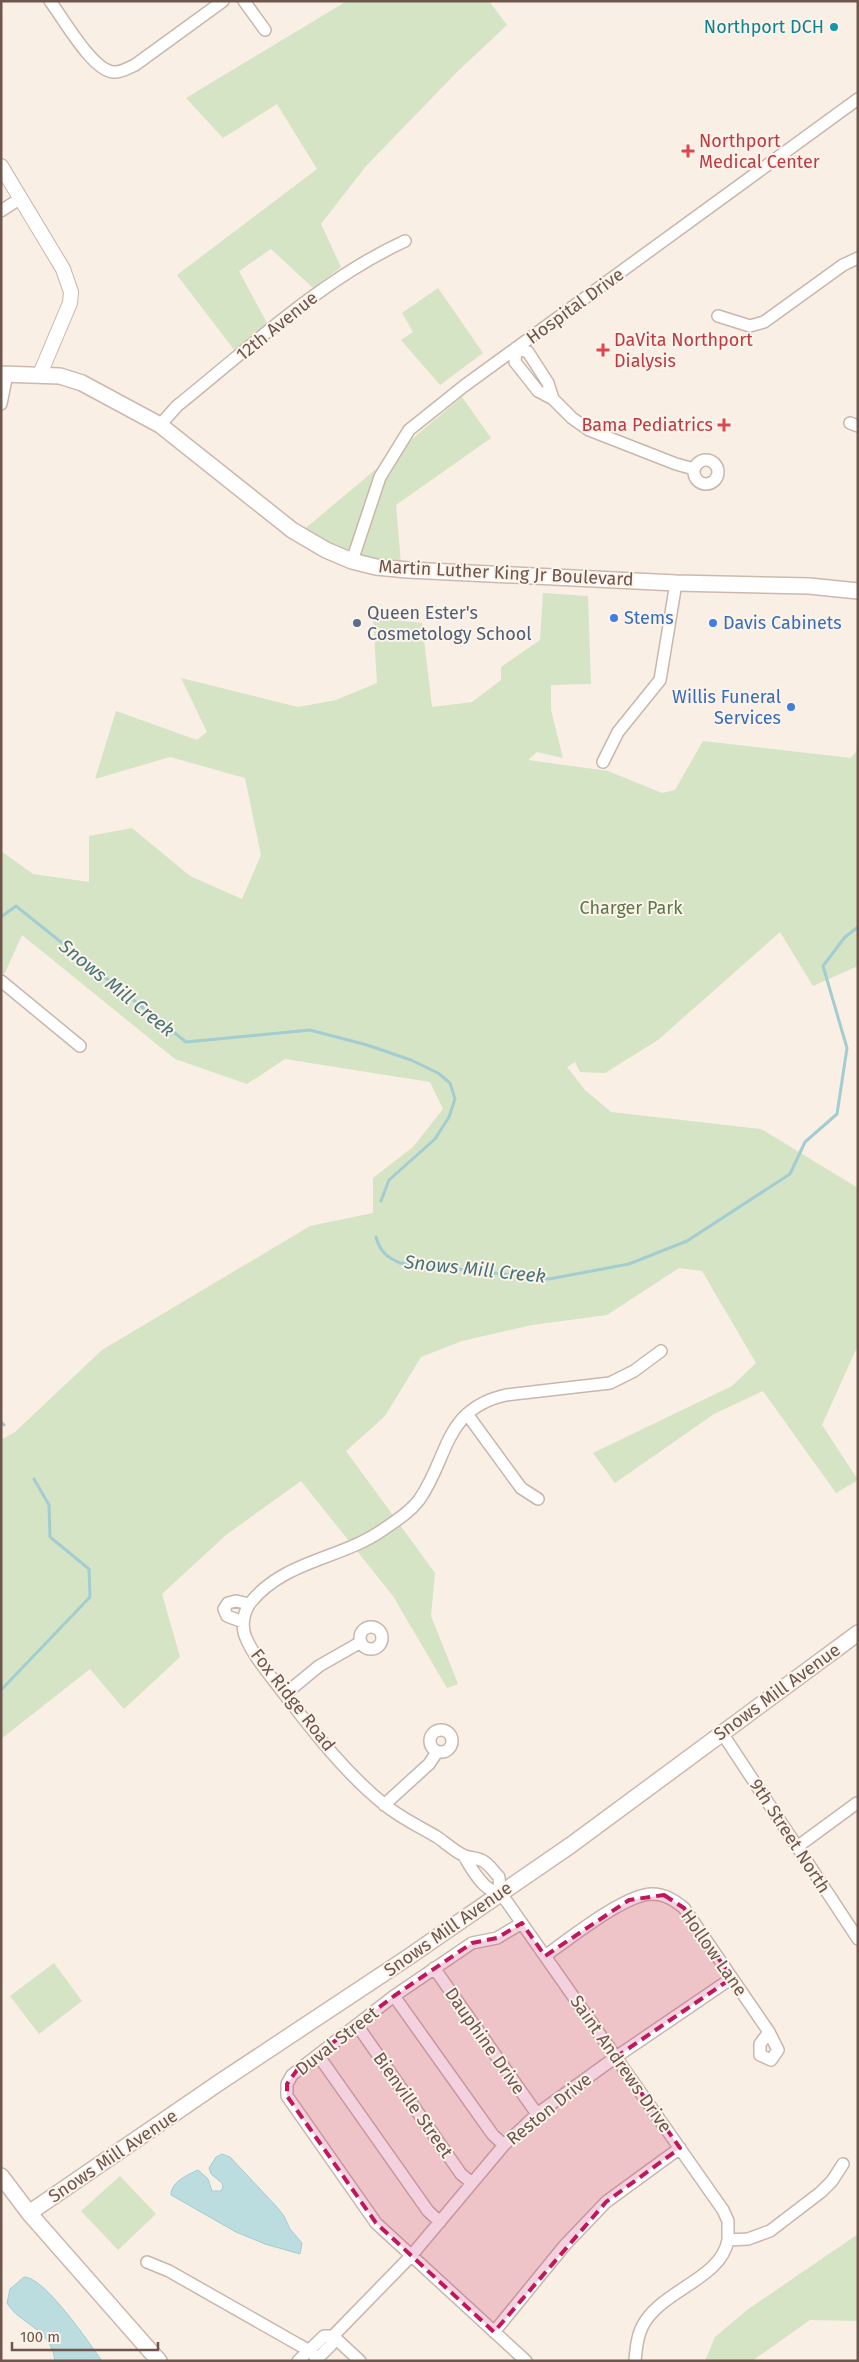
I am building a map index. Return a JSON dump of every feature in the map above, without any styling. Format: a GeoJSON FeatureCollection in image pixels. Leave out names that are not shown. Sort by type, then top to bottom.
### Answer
{"type":"FeatureCollection","features":[{"type":"Feature","properties":{"kind":"main road","name":"Martin Luther King Jr Boulevard"},"geometry":{"type":"LineString","coordinates":[[4,374],[60,376],[82,383],[160,424],[292,530],[326,550],[352,561],[376,567],[408,570],[676,583],[809,586],[858,592]]}},
{"type":"Feature","properties":{"kind":"main road","name":"Snows Mill Avenue"},"geometry":{"type":"LineString","coordinates":[[29,2212],[571,1845],[858,1633]]}},
{"type":"Feature","properties":{"kind":"main road"},"geometry":{"type":"LineString","coordinates":[[1,2176],[29,2212],[158,2361]]}},
{"type":"Feature","properties":{"kind":"street"},"geometry":{"type":"LineString","coordinates":[[50,1],[91,58],[100,66],[112,72],[124,70],[135,65],[223,1]]}},
{"type":"Feature","properties":{"kind":"street"},"geometry":{"type":"LineString","coordinates":[[244,1],[265,30]]}},
{"type":"Feature","properties":{"kind":"street","name":"Hospital Drive"},"geometry":{"type":"LineString","coordinates":[[352,561],[380,477],[409,430],[516,348],[858,99]]}},
{"type":"Feature","properties":{"kind":"street"},"geometry":{"type":"LineString","coordinates":[[1,166],[68,280],[71,292],[70,304],[40,374]]}},
{"type":"Feature","properties":{"kind":"street"},"geometry":{"type":"LineString","coordinates":[[1,212],[21,198]]}},
{"type":"Feature","properties":{"kind":"street","name":"12th Avenue"},"geometry":{"type":"LineString","coordinates":[[160,424],[177,406],[323,289],[372,256],[405,241]]}},
{"type":"Feature","properties":{"kind":"street"},"geometry":{"type":"LineString","coordinates":[[718,316],[750,326],[764,322],[843,265],[858,258]]}},
{"type":"Feature","properties":{"kind":"street"},"geometry":{"type":"LineString","coordinates":[[516,348],[528,352],[548,383],[553,399],[572,418],[588,430],[676,464],[694,469]]}},
{"type":"Feature","properties":{"kind":"street"},"geometry":{"type":"LineString","coordinates":[[1,404],[4,374]]}},
{"type":"Feature","properties":{"kind":"street"},"geometry":{"type":"LineString","coordinates":[[603,762],[618,732],[660,680],[676,583]]}},
{"type":"Feature","properties":{"kind":"street"},"geometry":{"type":"LineString","coordinates":[[1,981],[80,1046]]}},
{"type":"Feature","properties":{"kind":"street"},"geometry":{"type":"LineString","coordinates":[[249,1604],[236,1601],[228,1603],[224,1609],[227,1616],[243,1622],[249,1604],[260,1592],[286,1573],[306,1563],[340,1553],[371,1539],[410,1509],[425,1490],[445,1445],[455,1428],[467,1414],[493,1398],[610,1383],[634,1371],[661,1351]]}},
{"type":"Feature","properties":{"kind":"street"},"geometry":{"type":"LineString","coordinates":[[467,1414],[521,1488],[538,1499]]}},
{"type":"Feature","properties":{"kind":"street","name":"Fox Ridge Road"},"geometry":{"type":"LineString","coordinates":[[243,1622],[246,1638],[284,1694],[327,1747],[384,1805],[464,1856],[483,1861],[499,1877],[500,1894]]}},
{"type":"Feature","properties":{"kind":"street"},"geometry":{"type":"LineString","coordinates":[[284,1694],[319,1666],[361,1642]]}},
{"type":"Feature","properties":{"kind":"street","name":"9th Street North"},"geometry":{"type":"LineString","coordinates":[[722,1733],[858,1939]]}},
{"type":"Feature","properties":{"kind":"street"},"geometry":{"type":"LineString","coordinates":[[384,1805],[429,1764],[437,1752]]}},
{"type":"Feature","properties":{"kind":"street"},"geometry":{"type":"LineString","coordinates":[[797,1847],[857,1803]]}},
{"type":"Feature","properties":{"kind":"street","name":"Saint Andrews Drive"},"geometry":{"type":"LineString","coordinates":[[500,1894],[723,2210],[728,2221],[728,2240]]}},
{"type":"Feature","properties":{"kind":"street","name":"Hollow Lane"},"geometry":{"type":"LineString","coordinates":[[545,1956],[629,1900],[652,1894],[664,1895],[675,1900],[684,1908],[769,2032]]}},
{"type":"Feature","properties":{"kind":"street","name":"Duval Street"},"geometry":{"type":"LineString","coordinates":[[522,1923],[497,1938],[472,1942],[394,1996],[292,2075],[287,2084],[287,2096],[376,2223],[526,2361]]}},
{"type":"Feature","properties":{"kind":"street","name":"Dauphine Drive"},"geometry":{"type":"LineString","coordinates":[[434,1968],[537,2114]]}},
{"type":"Feature","properties":{"kind":"street","name":"Reston Drive"},"geometry":{"type":"LineString","coordinates":[[317,2360],[331,2345],[332,2336],[411,2256],[504,2145],[537,2114],[616,2057],[732,1978]]}},
{"type":"Feature","properties":{"kind":"street"},"geometry":{"type":"LineString","coordinates":[[394,1996],[493,2135],[504,2145]]}},
{"type":"Feature","properties":{"kind":"street","name":"Bienville Street"},"geometry":{"type":"LineString","coordinates":[[357,2025],[461,2174],[472,2183]]}},
{"type":"Feature","properties":{"kind":"street"},"geometry":{"type":"LineString","coordinates":[[318,2055],[428,2211],[440,2222]]}},
{"type":"Feature","properties":{"kind":"street"},"geometry":{"type":"LineString","coordinates":[[494,2332],[565,2245],[606,2202],[680,2148]]}},
{"type":"Feature","properties":{"kind":"street"},"geometry":{"type":"LineString","coordinates":[[635,2361],[638,2336],[652,2312],[665,2300],[711,2268],[726,2250],[728,2240],[748,2239],[770,2231],[832,2182],[843,2164]]}},
{"type":"Feature","properties":{"kind":"street"},"geometry":{"type":"LineString","coordinates":[[147,2262],[169,2271],[308,2350],[317,2360]]}},
{"type":"Feature","properties":{"kind":"street","name":"Reston Drive"},"geometry":{"type":"LineString","coordinates":[[298,2361],[324,2336],[332,2336]]}},
{"type":"Feature","properties":{"kind":"street"},"geometry":{"type":"LineString","coordinates":[[332,2336],[360,2361]]}},
{"type":"Feature","properties":{"kind":"highlighted area"},"geometry":{"type":"Polygon","coordinates":[[[664,1895],[684,1908],[732,1978],[616,2057],[680,2148],[606,2202],[494,2332],[376,2223],[287,2096],[287,2084],[297,2070],[394,1996],[472,1943],[497,1938],[522,1923],[545,1956],[629,1900],[664,1895]]]}},
{"type":"Feature","properties":{"kind":"green space"},"geometry":{"type":"Polygon","coordinates":[[[347,1],[489,1],[507,25],[457,72],[366,166],[321,224],[341,267],[313,288],[271,249],[239,271],[268,325],[235,351],[177,275],[317,169],[277,104],[223,138],[186,98],[347,1]]]}},
{"type":"Feature","properties":{"kind":"green space"},"geometry":{"type":"Polygon","coordinates":[[[438,288],[483,353],[440,385],[401,340],[413,332],[402,313],[438,288]]]}},
{"type":"Feature","properties":{"kind":"green space"},"geometry":{"type":"Polygon","coordinates":[[[462,397],[491,438],[396,505],[401,564],[332,557],[301,532],[462,397]]]}},
{"type":"Feature","properties":{"kind":"green space","name":"Charger Park"},"geometry":{"type":"Polygon","coordinates":[[[543,593],[588,596],[591,684],[551,685],[551,710],[563,758],[537,752],[528,760],[608,771],[662,793],[675,790],[703,741],[851,758],[858,749],[858,966],[813,986],[780,932],[658,1040],[605,1073],[580,1072],[575,1062],[567,1067],[585,1090],[611,1112],[761,1129],[858,1188],[858,1345],[822,1425],[858,1480],[836,1493],[763,1391],[714,1414],[615,1483],[593,1453],[732,1386],[756,1363],[702,1271],[679,1268],[607,1315],[532,1325],[462,1341],[421,1357],[385,1416],[346,1451],[435,1573],[431,1616],[458,1684],[447,1688],[393,1596],[301,1481],[226,1535],[162,1594],[180,1657],[124,1709],[90,1669],[1,1739],[1,1440],[15,1432],[102,1350],[310,1226],[373,1213],[373,1178],[413,1147],[443,1109],[430,1082],[285,1059],[247,1084],[175,1059],[22,935],[4,975],[1,972],[1,851],[33,874],[89,882],[89,836],[132,828],[190,876],[242,899],[261,855],[245,778],[170,757],[95,779],[116,711],[197,740],[207,732],[181,678],[298,707],[336,700],[377,683],[373,618],[422,623],[432,707],[472,702],[501,680],[501,667],[540,640],[543,593]]]}},
{"type":"Feature","properties":{"kind":"green space"},"geometry":{"type":"Polygon","coordinates":[[[54,1963],[82,2001],[39,2034],[10,1996],[54,1963]]]}},
{"type":"Feature","properties":{"kind":"green space"},"geometry":{"type":"Polygon","coordinates":[[[120,2176],[156,2214],[118,2250],[81,2211],[120,2176]]]}},
{"type":"Feature","properties":{"kind":"green space"},"geometry":{"type":"Polygon","coordinates":[[[858,2234],[858,2321],[810,2320],[752,2361],[705,2361],[715,2337],[747,2310],[858,2234]]]}},
{"type":"Feature","properties":{"kind":"water"},"geometry":{"type":"Polygon","coordinates":[[[222,2154],[230,2157],[284,2216],[290,2229],[302,2243],[300,2254],[265,2244],[236,2232],[171,2195],[177,2183],[198,2170],[208,2179],[212,2191],[220,2191],[223,2188],[222,2183],[211,2174],[209,2168],[216,2157],[222,2154]]]}},
{"type":"Feature","properties":{"kind":"water"},"geometry":{"type":"Polygon","coordinates":[[[24,2277],[33,2280],[43,2287],[66,2312],[102,2361],[55,2361],[48,2341],[12,2310],[7,2303],[10,2289],[24,2277]]]}},
{"type":"Feature","properties":{"kind":"waterway","name":"Snows Mill Creek"},"geometry":{"type":"LineString","coordinates":[[1,917],[16,906],[186,1042],[310,1030],[367,1045],[411,1060],[438,1073],[450,1083],[455,1099],[449,1117],[435,1139],[389,1180],[381,1201]]}},
{"type":"Feature","properties":{"kind":"waterway","name":"Snows Mill Creek"},"geometry":{"type":"LineString","coordinates":[[376,1237],[384,1253],[400,1263],[549,1279],[629,1264],[687,1241],[790,1174],[805,1142],[837,1114],[847,1048],[823,966],[845,937],[858,927]]}},
{"type":"Feature","properties":{"kind":"waterway","name":"Snows Mill Creek"},"geometry":{"type":"LineString","coordinates":[[1,1422],[4,1425]]}},
{"type":"Feature","properties":{"kind":"waterway","name":"Snows Mill Creek"},"geometry":{"type":"LineString","coordinates":[[1,1690],[90,1597],[89,1569],[50,1537],[49,1505],[34,1479]]}},
{"type":"Feature","properties":{"kind":"place","name":"Northport DCH"},"geometry":{"type":"Point","coordinates":[834,27]}},
{"type":"Feature","properties":{"kind":"place","name":"Northport Medical Center"},"geometry":{"type":"Point","coordinates":[688,151]}},
{"type":"Feature","properties":{"kind":"place","name":"DaVita Northport Dialysis"},"geometry":{"type":"Point","coordinates":[603,350]}},
{"type":"Feature","properties":{"kind":"place","name":"Bama Pediatrics"},"geometry":{"type":"Point","coordinates":[724,425]}},
{"type":"Feature","properties":{"kind":"place","name":"Stems"},"geometry":{"type":"Point","coordinates":[614,618]}},
{"type":"Feature","properties":{"kind":"place","name":"Queen Ester's Cosmetology School"},"geometry":{"type":"Point","coordinates":[357,623]}},
{"type":"Feature","properties":{"kind":"place","name":"Davis Cabinets"},"geometry":{"type":"Point","coordinates":[713,623]}},
{"type":"Feature","properties":{"kind":"place","name":"Willis Funeral Services"},"geometry":{"type":"Point","coordinates":[791,707]}}]}
